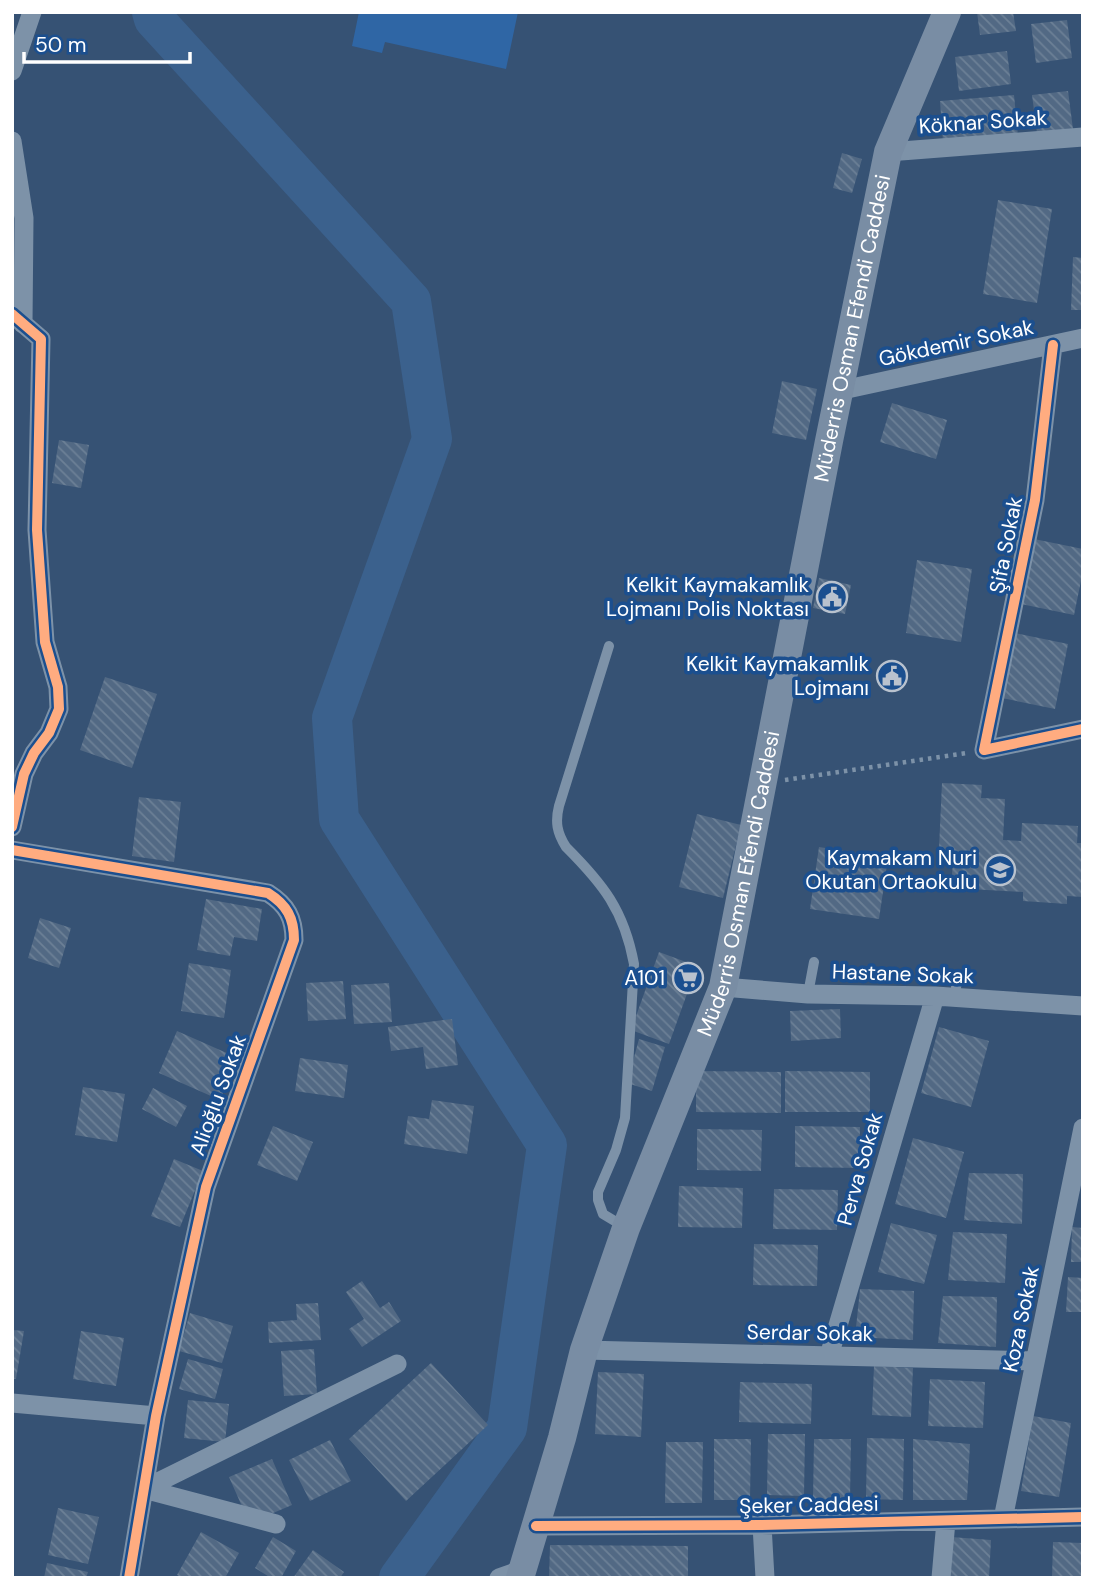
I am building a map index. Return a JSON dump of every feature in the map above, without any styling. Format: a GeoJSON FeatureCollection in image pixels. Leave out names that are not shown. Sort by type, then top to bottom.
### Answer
{"type":"FeatureCollection","features":[{"type":"Feature","properties":{"kind":"main road","name":"Müderris Osman Efendi Caddesi"},"geometry":{"type":"LineString","coordinates":[[513,1575],[536,1526],[584,1350],[626,1228],[723,987],[838,391],[888,152],[947,12]]}},
{"type":"Feature","properties":{"kind":"street"},"geometry":{"type":"LineString","coordinates":[[12,71],[32,12]]}},
{"type":"Feature","properties":{"kind":"street","name":"Köknar Sokak"},"geometry":{"type":"LineString","coordinates":[[888,152],[1083,137]]}},
{"type":"Feature","properties":{"kind":"street"},"geometry":{"type":"LineString","coordinates":[[12,141],[24,218],[18,319],[41,339],[37,530],[45,642],[58,687],[59,709],[49,733],[34,753],[24,774],[12,827]]}},
{"type":"Feature","properties":{"kind":"street","name":"Gökdemir Sokak"},"geometry":{"type":"LineString","coordinates":[[838,391],[1083,338]]}},
{"type":"Feature","properties":{"kind":"street","name":"Şifa Sokak"},"geometry":{"type":"LineString","coordinates":[[984,750],[1035,500],[1053,345]]}},
{"type":"Feature","properties":{"kind":"street"},"geometry":{"type":"LineString","coordinates":[[984,750],[1083,729]]}},
{"type":"Feature","properties":{"kind":"street","name":"Alioğlu Sokak"},"geometry":{"type":"LineString","coordinates":[[12,850],[268,892],[280,900],[294,925],[294,940],[206,1187],[156,1416],[129,1578]]}},
{"type":"Feature","properties":{"kind":"street","name":"Hastane Sokak"},"geometry":{"type":"LineString","coordinates":[[723,987],[808,994],[949,990],[1083,1006]]}},
{"type":"Feature","properties":{"kind":"street","name":"Perva Sokak"},"geometry":{"type":"LineString","coordinates":[[829,1356],[949,990]]}},
{"type":"Feature","properties":{"kind":"street","name":"Koza Sokak"},"geometry":{"type":"LineString","coordinates":[[1003,1519],[1083,1128]]}},
{"type":"Feature","properties":{"kind":"street","name":"Serdar Sokak"},"geometry":{"type":"LineString","coordinates":[[584,1350],[1035,1361]]}},
{"type":"Feature","properties":{"kind":"street"},"geometry":{"type":"LineString","coordinates":[[144,1489],[397,1364]]}},
{"type":"Feature","properties":{"kind":"street"},"geometry":{"type":"LineString","coordinates":[[12,1403],[156,1416]]}},
{"type":"Feature","properties":{"kind":"street"},"geometry":{"type":"LineString","coordinates":[[144,1489],[276,1524]]}},
{"type":"Feature","properties":{"kind":"street","name":"Şeker Caddesi"},"geometry":{"type":"LineString","coordinates":[[536,1526],[762,1525],[1083,1517]]}},
{"type":"Feature","properties":{"kind":"street"},"geometry":{"type":"LineString","coordinates":[[941,1578],[946,1521]]}},
{"type":"Feature","properties":{"kind":"street"},"geometry":{"type":"LineString","coordinates":[[762,1525],[765,1578]]}},
{"type":"Feature","properties":{"kind":"lane"},"geometry":{"type":"LineString","coordinates":[[609,646],[556,821],[560,838],[615,904],[630,942],[634,964],[625,1118],[617,1150],[598,1192],[598,1200],[604,1214],[626,1228]]}},
{"type":"Feature","properties":{"kind":"lane"},"geometry":{"type":"LineString","coordinates":[[808,994],[814,962]]}},
{"type":"Feature","properties":{"kind":"path"},"geometry":{"type":"LineString","coordinates":[[764,784],[984,750]]}},
{"type":"Feature","properties":{"kind":"shaded area"},"geometry":{"type":"Polygon","coordinates":[[[359,12],[518,12],[506,69],[385,42],[382,53],[352,46],[359,12]]]}},
{"type":"Feature","properties":{"kind":"building"},"geometry":{"type":"Polygon","coordinates":[[[977,12],[1013,12],[1016,31],[980,35],[977,12]]]}},
{"type":"Feature","properties":{"kind":"building"},"geometry":{"type":"Polygon","coordinates":[[[1067,20],[1072,58],[1036,63],[1031,24],[1067,20]]]}},
{"type":"Feature","properties":{"kind":"building"},"geometry":{"type":"Polygon","coordinates":[[[1007,51],[1011,84],[959,91],[955,57],[1007,51]]]}},
{"type":"Feature","properties":{"kind":"building"},"geometry":{"type":"Polygon","coordinates":[[[1068,91],[1073,129],[1037,133],[1032,95],[1068,91]]]}},
{"type":"Feature","properties":{"kind":"building"},"geometry":{"type":"Polygon","coordinates":[[[1014,95],[1018,136],[943,142],[940,101],[1014,95]]]}},
{"type":"Feature","properties":{"kind":"building"},"geometry":{"type":"Polygon","coordinates":[[[842,153],[862,159],[852,193],[833,188],[842,153]]]}},
{"type":"Feature","properties":{"kind":"building"},"geometry":{"type":"Polygon","coordinates":[[[998,200],[1052,209],[1037,303],[983,294],[998,200]]]}},
{"type":"Feature","properties":{"kind":"building"},"geometry":{"type":"Polygon","coordinates":[[[1073,257],[1083,258],[1083,310],[1071,310],[1073,257]]]}},
{"type":"Feature","properties":{"kind":"building"},"geometry":{"type":"Polygon","coordinates":[[[782,381],[817,389],[806,440],[772,433],[782,381]]]}},
{"type":"Feature","properties":{"kind":"building"},"geometry":{"type":"Polygon","coordinates":[[[892,403],[947,420],[936,459],[880,442],[892,403]]]}},
{"type":"Feature","properties":{"kind":"building"},"geometry":{"type":"Polygon","coordinates":[[[59,440],[89,445],[81,488],[52,483],[59,440]]]}},
{"type":"Feature","properties":{"kind":"building"},"geometry":{"type":"Polygon","coordinates":[[[1034,539],[1083,549],[1083,571],[1074,615],[1021,604],[1034,539]]]}},
{"type":"Feature","properties":{"kind":"building","name":"Kelkit Kaymakamlık Lojmanı"},"geometry":{"type":"Polygon","coordinates":[[[917,560],[972,569],[961,642],[906,633],[917,560]]]}},
{"type":"Feature","properties":{"kind":"building","name":"Kelkit Kaymakamlık Lojmanı Polis Noktası"},"geometry":{"type":"Polygon","coordinates":[[[819,578],[851,585],[845,614],[813,608],[819,578]]]}},
{"type":"Feature","properties":{"kind":"building"},"geometry":{"type":"Polygon","coordinates":[[[1015,633],[1068,644],[1055,709],[1002,698],[1015,633]]]}},
{"type":"Feature","properties":{"kind":"building"},"geometry":{"type":"Polygon","coordinates":[[[105,677],[157,694],[132,768],[80,750],[105,677]]]}},
{"type":"Feature","properties":{"kind":"building","name":"Kaymakam Nuri Okutan Ortaokulu"},"geometry":{"type":"Polygon","coordinates":[[[942,783],[982,785],[981,798],[1005,799],[1003,840],[1021,841],[1022,823],[1078,826],[1077,843],[1083,843],[1083,897],[1067,896],[1067,904],[1023,901],[1023,892],[951,888],[953,861],[945,861],[946,850],[939,848],[942,783]]]}},
{"type":"Feature","properties":{"kind":"building"},"geometry":{"type":"Polygon","coordinates":[[[139,797],[181,802],[174,862],[132,856],[139,797]]]}},
{"type":"Feature","properties":{"kind":"building"},"geometry":{"type":"Polygon","coordinates":[[[697,814],[741,825],[723,898],[679,887],[697,814]]]}},
{"type":"Feature","properties":{"kind":"building"},"geometry":{"type":"Polygon","coordinates":[[[819,847],[888,858],[879,919],[810,909],[819,847]]]}},
{"type":"Feature","properties":{"kind":"building"},"geometry":{"type":"Polygon","coordinates":[[[206,899],[262,909],[257,941],[234,937],[230,956],[197,950],[206,899]]]}},
{"type":"Feature","properties":{"kind":"building"},"geometry":{"type":"Polygon","coordinates":[[[40,918],[71,928],[59,968],[28,958],[40,918]]]}},
{"type":"Feature","properties":{"kind":"building"},"geometry":{"type":"Polygon","coordinates":[[[659,952],[697,966],[669,1044],[631,1030],[659,952]]]}},
{"type":"Feature","properties":{"kind":"building"},"geometry":{"type":"Polygon","coordinates":[[[189,963],[231,970],[224,1018],[181,1011],[189,963]]]}},
{"type":"Feature","properties":{"kind":"building"},"geometry":{"type":"Polygon","coordinates":[[[343,981],[346,1019],[308,1021],[306,983],[343,981]]]}},
{"type":"Feature","properties":{"kind":"building"},"geometry":{"type":"Polygon","coordinates":[[[389,983],[392,1022],[354,1024],[351,985],[389,983]]]}},
{"type":"Feature","properties":{"kind":"building"},"geometry":{"type":"Polygon","coordinates":[[[840,1009],[841,1038],[791,1041],[790,1011],[840,1009]]]}},
{"type":"Feature","properties":{"kind":"building"},"geometry":{"type":"Polygon","coordinates":[[[452,1019],[458,1065],[426,1069],[423,1047],[391,1051],[388,1027],[452,1019]]]}},
{"type":"Feature","properties":{"kind":"building"},"geometry":{"type":"Polygon","coordinates":[[[939,1027],[989,1041],[971,1107],[921,1093],[939,1027]]]}},
{"type":"Feature","properties":{"kind":"building"},"geometry":{"type":"Polygon","coordinates":[[[177,1031],[238,1058],[220,1100],[159,1073],[177,1031]]]}},
{"type":"Feature","properties":{"kind":"building"},"geometry":{"type":"Polygon","coordinates":[[[639,1039],[665,1047],[652,1091],[627,1083],[639,1039]]]}},
{"type":"Feature","properties":{"kind":"building"},"geometry":{"type":"Polygon","coordinates":[[[300,1058],[348,1065],[344,1098],[295,1091],[300,1058]]]}},
{"type":"Feature","properties":{"kind":"building"},"geometry":{"type":"Polygon","coordinates":[[[696,1071],[781,1072],[781,1113],[696,1112],[696,1071]]]}},
{"type":"Feature","properties":{"kind":"building"},"geometry":{"type":"Polygon","coordinates":[[[785,1071],[870,1072],[870,1112],[785,1112],[785,1071]]]}},
{"type":"Feature","properties":{"kind":"building"},"geometry":{"type":"Polygon","coordinates":[[[83,1087],[125,1094],[117,1142],[75,1135],[83,1087]]]}},
{"type":"Feature","properties":{"kind":"building"},"geometry":{"type":"Polygon","coordinates":[[[153,1088],[187,1106],[176,1127],[142,1109],[153,1088]]]}},
{"type":"Feature","properties":{"kind":"building"},"geometry":{"type":"Polygon","coordinates":[[[432,1100],[474,1106],[467,1154],[404,1144],[408,1116],[429,1119],[432,1100]]]}},
{"type":"Feature","properties":{"kind":"building"},"geometry":{"type":"Polygon","coordinates":[[[273,1126],[313,1142],[297,1181],[257,1165],[273,1126]]]}},
{"type":"Feature","properties":{"kind":"building"},"geometry":{"type":"Polygon","coordinates":[[[795,1126],[860,1127],[859,1168],[795,1167],[795,1126]]]}},
{"type":"Feature","properties":{"kind":"building"},"geometry":{"type":"Polygon","coordinates":[[[697,1129],[762,1130],[761,1171],[697,1170],[697,1129]]]}},
{"type":"Feature","properties":{"kind":"building"},"geometry":{"type":"Polygon","coordinates":[[[913,1138],[964,1152],[946,1218],[895,1204],[913,1138]]]}},
{"type":"Feature","properties":{"kind":"building"},"geometry":{"type":"Polygon","coordinates":[[[174,1159],[203,1171],[180,1227],[151,1216],[174,1159]]]}},
{"type":"Feature","properties":{"kind":"building"},"geometry":{"type":"Polygon","coordinates":[[[969,1173],[1023,1174],[1022,1224],[964,1220],[969,1173]]]}},
{"type":"Feature","properties":{"kind":"building"},"geometry":{"type":"Polygon","coordinates":[[[679,1186],[743,1188],[742,1228],[678,1227],[679,1186]]]}},
{"type":"Feature","properties":{"kind":"building"},"geometry":{"type":"Polygon","coordinates":[[[774,1189],[838,1190],[837,1230],[773,1229],[774,1189]]]}},
{"type":"Feature","properties":{"kind":"building"},"geometry":{"type":"Polygon","coordinates":[[[891,1223],[937,1235],[924,1284],[878,1272],[891,1223]]]}},
{"type":"Feature","properties":{"kind":"building"},"geometry":{"type":"Polygon","coordinates":[[[1072,1227],[1083,1228],[1083,1262],[1071,1262],[1072,1227]]]}},
{"type":"Feature","properties":{"kind":"building"},"geometry":{"type":"Polygon","coordinates":[[[953,1232],[1007,1234],[1005,1283],[948,1280],[953,1232]]]}},
{"type":"Feature","properties":{"kind":"building"},"geometry":{"type":"Polygon","coordinates":[[[754,1244],[818,1245],[817,1286],[753,1285],[754,1244]]]}},
{"type":"Feature","properties":{"kind":"building"},"geometry":{"type":"Polygon","coordinates":[[[1068,1277],[1083,1278],[1083,1312],[1066,1312],[1068,1277]]]}},
{"type":"Feature","properties":{"kind":"building"},"geometry":{"type":"Polygon","coordinates":[[[362,1281],[380,1308],[389,1302],[401,1321],[362,1347],[349,1329],[364,1319],[346,1292],[362,1281]]]}},
{"type":"Feature","properties":{"kind":"building"},"geometry":{"type":"Polygon","coordinates":[[[860,1289],[914,1291],[913,1340],[855,1337],[860,1289]]]}},
{"type":"Feature","properties":{"kind":"building"},"geometry":{"type":"Polygon","coordinates":[[[943,1296],[997,1297],[996,1347],[938,1343],[943,1296]]]}},
{"type":"Feature","properties":{"kind":"building"},"geometry":{"type":"Polygon","coordinates":[[[318,1303],[321,1340],[269,1343],[268,1322],[297,1320],[296,1304],[318,1303]]]}},
{"type":"Feature","properties":{"kind":"building"},"geometry":{"type":"Polygon","coordinates":[[[190,1313],[233,1326],[222,1363],[179,1351],[190,1313]]]}},
{"type":"Feature","properties":{"kind":"building"},"geometry":{"type":"Polygon","coordinates":[[[12,1330],[24,1331],[16,1379],[12,1379],[12,1330]]]}},
{"type":"Feature","properties":{"kind":"building"},"geometry":{"type":"Polygon","coordinates":[[[81,1331],[124,1338],[116,1386],[73,1379],[81,1331]]]}},
{"type":"Feature","properties":{"kind":"building"},"geometry":{"type":"Polygon","coordinates":[[[314,1349],[317,1394],[284,1396],[281,1351],[314,1349]]]}},
{"type":"Feature","properties":{"kind":"building"},"geometry":{"type":"Polygon","coordinates":[[[188,1359],[223,1369],[215,1399],[179,1389],[188,1359]]]}},
{"type":"Feature","properties":{"kind":"building"},"geometry":{"type":"Polygon","coordinates":[[[431,1363],[488,1425],[406,1501],[349,1439],[431,1363]]]}},
{"type":"Feature","properties":{"kind":"building"},"geometry":{"type":"Polygon","coordinates":[[[874,1366],[913,1368],[911,1417],[872,1415],[874,1366]]]}},
{"type":"Feature","properties":{"kind":"building"},"geometry":{"type":"Polygon","coordinates":[[[598,1372],[644,1374],[641,1437],[595,1434],[598,1372]]]}},
{"type":"Feature","properties":{"kind":"building"},"geometry":{"type":"Polygon","coordinates":[[[930,1379],[985,1382],[983,1428],[928,1426],[930,1379]]]}},
{"type":"Feature","properties":{"kind":"building"},"geometry":{"type":"Polygon","coordinates":[[[740,1382],[812,1384],[811,1424],[739,1422],[740,1382]]]}},
{"type":"Feature","properties":{"kind":"building"},"geometry":{"type":"Polygon","coordinates":[[[188,1400],[229,1404],[225,1442],[184,1438],[188,1400]]]}},
{"type":"Feature","properties":{"kind":"building"},"geometry":{"type":"Polygon","coordinates":[[[1033,1416],[1071,1423],[1059,1497],[1021,1491],[1033,1416]]]}},
{"type":"Feature","properties":{"kind":"building"},"geometry":{"type":"Polygon","coordinates":[[[768,1434],[805,1434],[804,1496],[767,1495],[768,1434]]]}},
{"type":"Feature","properties":{"kind":"building"},"geometry":{"type":"Polygon","coordinates":[[[867,1438],[904,1439],[903,1500],[866,1499],[867,1438]]]}},
{"type":"Feature","properties":{"kind":"building"},"geometry":{"type":"Polygon","coordinates":[[[714,1439],[751,1439],[750,1500],[714,1500],[714,1439]]]}},
{"type":"Feature","properties":{"kind":"building"},"geometry":{"type":"Polygon","coordinates":[[[814,1439],[851,1439],[850,1500],[813,1500],[814,1439]]]}},
{"type":"Feature","properties":{"kind":"building"},"geometry":{"type":"Polygon","coordinates":[[[913,1439],[970,1444],[967,1500],[913,1500],[913,1439]]]}},
{"type":"Feature","properties":{"kind":"building"},"geometry":{"type":"Polygon","coordinates":[[[330,1440],[351,1481],[310,1501],[289,1460],[330,1440]]]}},
{"type":"Feature","properties":{"kind":"building"},"geometry":{"type":"Polygon","coordinates":[[[666,1442],[703,1442],[702,1503],[665,1503],[666,1442]]]}},
{"type":"Feature","properties":{"kind":"building"},"geometry":{"type":"Polygon","coordinates":[[[272,1459],[292,1505],[266,1516],[244,1511],[229,1477],[272,1459]]]}},
{"type":"Feature","properties":{"kind":"building"},"geometry":{"type":"Polygon","coordinates":[[[58,1508],[99,1517],[88,1564],[48,1555],[58,1508]]]}},
{"type":"Feature","properties":{"kind":"building"},"geometry":{"type":"Polygon","coordinates":[[[201,1532],[239,1553],[225,1578],[183,1578],[177,1575],[201,1532]]]}},
{"type":"Feature","properties":{"kind":"building"},"geometry":{"type":"Polygon","coordinates":[[[273,1537],[296,1551],[281,1578],[271,1578],[255,1568],[273,1537]]]}},
{"type":"Feature","properties":{"kind":"building"},"geometry":{"type":"Polygon","coordinates":[[[951,1537],[991,1540],[989,1578],[949,1578],[951,1537]]]}},
{"type":"Feature","properties":{"kind":"building"},"geometry":{"type":"Polygon","coordinates":[[[1053,1542],[1083,1543],[1083,1578],[1052,1578],[1053,1542]]]}},
{"type":"Feature","properties":{"kind":"building"},"geometry":{"type":"Polygon","coordinates":[[[550,1545],[688,1546],[688,1578],[549,1578],[550,1545]]]}},
{"type":"Feature","properties":{"kind":"building"},"geometry":{"type":"Polygon","coordinates":[[[313,1550],[344,1572],[340,1578],[293,1578],[313,1550]]]}},
{"type":"Feature","properties":{"kind":"building"},"geometry":{"type":"Polygon","coordinates":[[[47,1563],[88,1572],[86,1578],[44,1578],[47,1563]]]}},
{"type":"Feature","properties":{"kind":"waterway"},"geometry":{"type":"LineString","coordinates":[[152,12],[154,19],[411,301],[432,439],[332,718],[339,819],[547,1145],[507,1428],[399,1578]]}},
{"type":"Feature","properties":{"kind":"cycle path"},"geometry":{"type":"LineString","coordinates":[[12,314],[41,339],[37,530],[45,642],[58,687],[59,709],[49,733],[34,753],[24,774],[12,827]]}},
{"type":"Feature","properties":{"kind":"cycle path"},"geometry":{"type":"LineString","coordinates":[[1053,345],[1035,500],[984,750],[1083,729]]}},
{"type":"Feature","properties":{"kind":"cycle path"},"geometry":{"type":"LineString","coordinates":[[12,850],[268,893],[285,907],[293,925],[294,940],[206,1187],[156,1416],[129,1578]]}},
{"type":"Feature","properties":{"kind":"cycle path"},"geometry":{"type":"LineString","coordinates":[[536,1526],[762,1525],[1083,1517]]}},
{"type":"Feature","properties":{"kind":"place","name":"Kelkit Kaymakamlık Lojmanı Polis Noktası"},"geometry":{"type":"Point","coordinates":[832,597]}},
{"type":"Feature","properties":{"kind":"place","name":"Kelkit Kaymakamlık Lojmanı"},"geometry":{"type":"Point","coordinates":[892,676]}},
{"type":"Feature","properties":{"kind":"place","name":"Kaymakam Nuri Okutan Ortaokulu"},"geometry":{"type":"Point","coordinates":[1000,870]}},
{"type":"Feature","properties":{"kind":"place","name":"A101"},"geometry":{"type":"Point","coordinates":[688,978]}}]}
